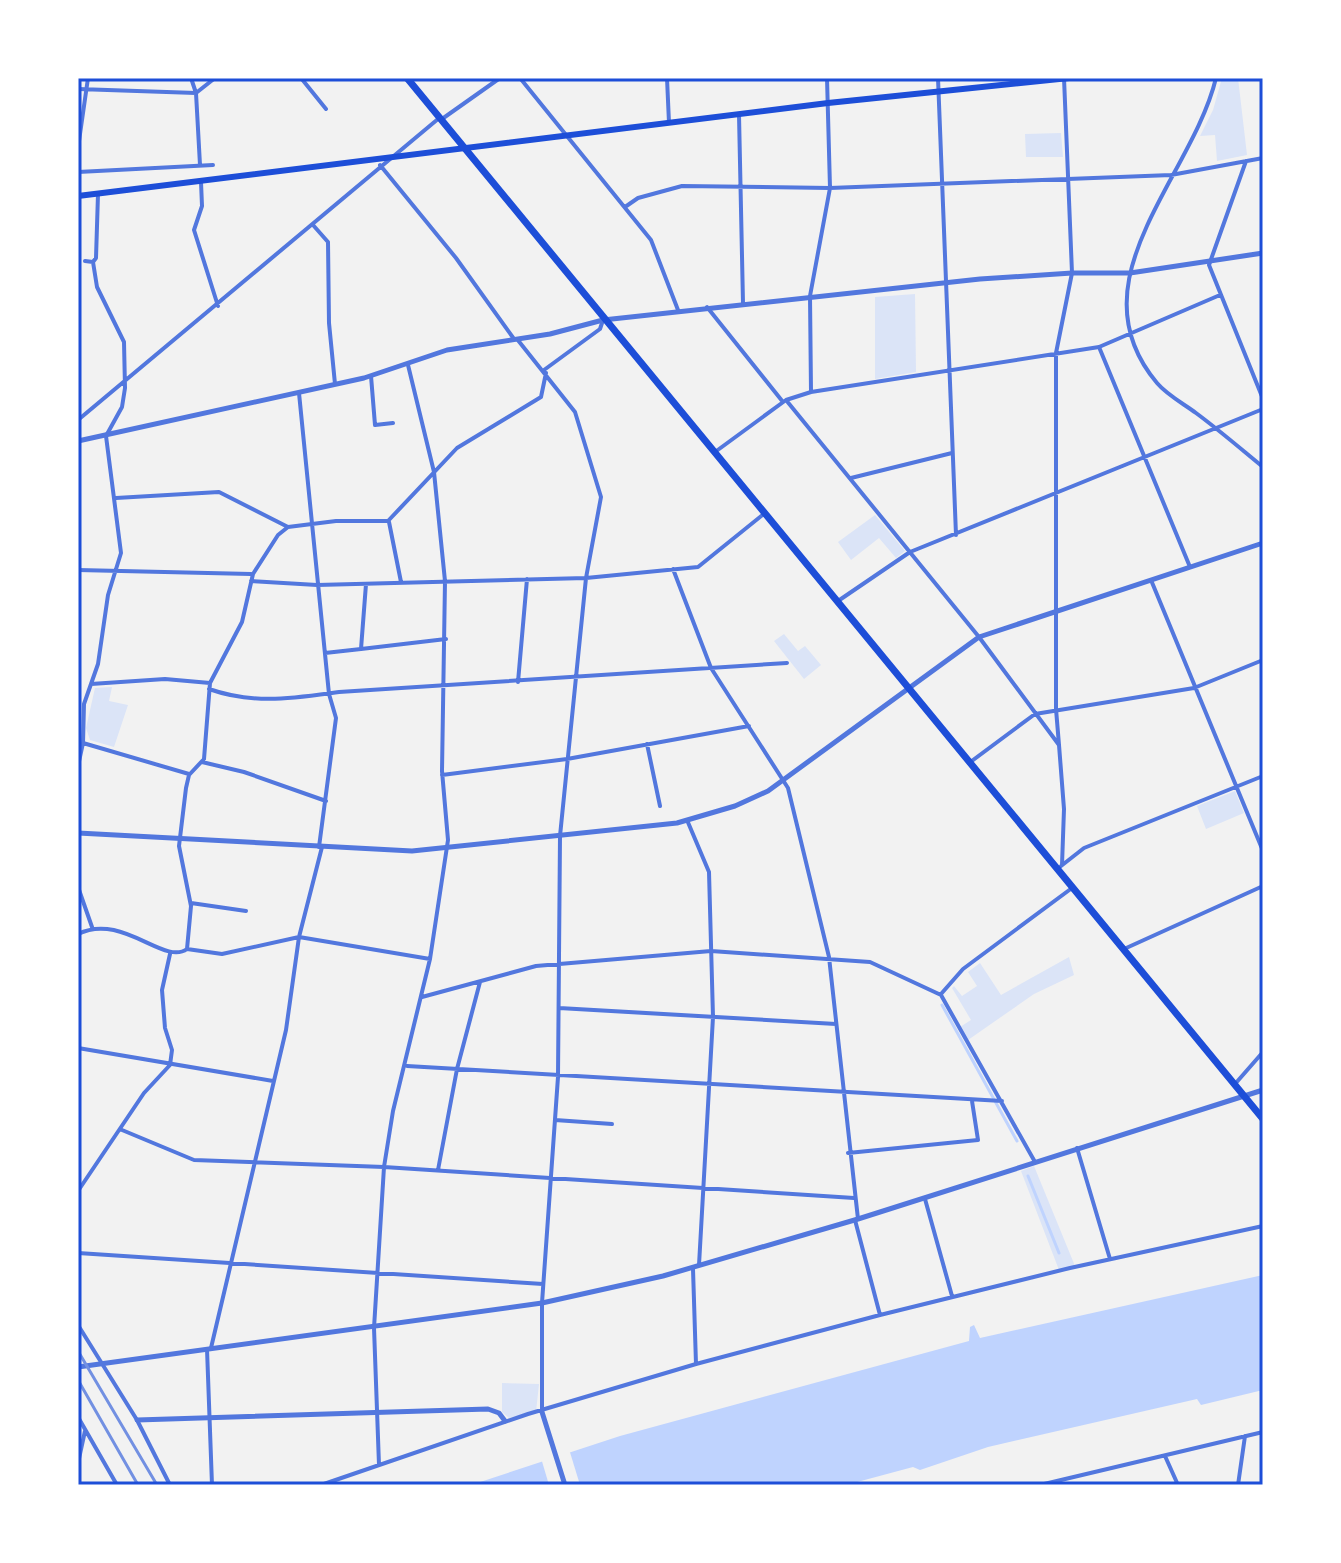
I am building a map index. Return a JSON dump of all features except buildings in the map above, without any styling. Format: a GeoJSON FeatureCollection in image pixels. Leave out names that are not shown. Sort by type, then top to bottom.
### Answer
{"type":"FeatureCollection","features":[{"type":"Feature","properties":{"kind":"highway"},"geometry":{"type":"LineString","coordinates":[[407,78],[907,689],[1060,867],[1072,888],[1263,1119]]}},
{"type":"Feature","properties":{"kind":"main road"},"geometry":{"type":"LineString","coordinates":[[78,196],[828,103],[1065,78]]}},
{"type":"Feature","properties":{"kind":"street"},"geometry":{"type":"LineString","coordinates":[[78,148],[88,78]]}},
{"type":"Feature","properties":{"kind":"street"},"geometry":{"type":"LineString","coordinates":[[191,78],[196,93],[200,165]]}},
{"type":"Feature","properties":{"kind":"street"},"geometry":{"type":"LineString","coordinates":[[78,89],[196,93],[215,78]]}},
{"type":"Feature","properties":{"kind":"street"},"geometry":{"type":"LineString","coordinates":[[301,78],[326,109]]}},
{"type":"Feature","properties":{"kind":"street"},"geometry":{"type":"LineString","coordinates":[[78,420],[218,306],[380,165],[500,78]]}},
{"type":"Feature","properties":{"kind":"street"},"geometry":{"type":"LineString","coordinates":[[520,78],[655,247],[678,310]]}},
{"type":"Feature","properties":{"kind":"street"},"geometry":{"type":"LineString","coordinates":[[667,78],[669,123]]}},
{"type":"Feature","properties":{"kind":"street"},"geometry":{"type":"LineString","coordinates":[[811,392],[810,296],[830,188],[827,78]]}},
{"type":"Feature","properties":{"kind":"street"},"geometry":{"type":"LineString","coordinates":[[938,78],[956,535]]}},
{"type":"Feature","properties":{"kind":"street"},"geometry":{"type":"LineString","coordinates":[[1060,867],[1064,809],[1056,709],[1056,353],[1072,273],[1065,78]]}},
{"type":"Feature","properties":{"kind":"street"},"geometry":{"type":"LineString","coordinates":[[1216,78],[1206,107],[1135,251],[1125,291],[1130,333],[1135,350],[1159,384],[1263,467]]}},
{"type":"Feature","properties":{"kind":"street"},"geometry":{"type":"LineString","coordinates":[[739,115],[743,303]]}},
{"type":"Feature","properties":{"kind":"street"},"geometry":{"type":"LineString","coordinates":[[625,207],[638,198],[682,186],[830,188],[1171,175],[1263,158]]}},
{"type":"Feature","properties":{"kind":"street"},"geometry":{"type":"LineString","coordinates":[[1246,161],[1209,265],[1263,399]]}},
{"type":"Feature","properties":{"kind":"street"},"geometry":{"type":"LineString","coordinates":[[78,172],[213,165]]}},
{"type":"Feature","properties":{"kind":"street"},"geometry":{"type":"LineString","coordinates":[[380,165],[456,258],[516,339],[545,371],[578,417],[601,497],[586,578],[560,836],[558,1077],[542,1303],[542,1412],[565,1485]]}},
{"type":"Feature","properties":{"kind":"street"},"geometry":{"type":"LineString","coordinates":[[201,182],[203,199],[194,230],[218,306]]}},
{"type":"Feature","properties":{"kind":"street"},"geometry":{"type":"LineString","coordinates":[[78,766],[83,743],[82,717],[121,553],[106,436],[122,407],[124,342],[97,287],[93,262],[96,258],[98,194]]}},
{"type":"Feature","properties":{"kind":"street"},"geometry":{"type":"LineString","coordinates":[[312,224],[328,242],[329,323],[335,384]]}},
{"type":"Feature","properties":{"kind":"street"},"geometry":{"type":"LineString","coordinates":[[78,441],[371,376],[447,350],[603,320],[810,296],[1072,273],[1130,273],[1263,253]]}},
{"type":"Feature","properties":{"kind":"street"},"geometry":{"type":"LineString","coordinates":[[85,261],[93,262]]}},
{"type":"Feature","properties":{"kind":"street"},"geometry":{"type":"LineString","coordinates":[[715,452],[784,401],[811,392],[1099,347],[1220,295]]}},
{"type":"Feature","properties":{"kind":"street"},"geometry":{"type":"LineString","coordinates":[[707,306],[979,637],[1059,745]]}},
{"type":"Feature","properties":{"kind":"street"},"geometry":{"type":"LineString","coordinates":[[187,949],[191,903],[179,838],[189,775],[202,762],[210,686],[242,622],[253,574],[278,535],[288,527],[311,523],[388,521],[457,448],[541,397],[545,371],[600,329],[603,320]]}},
{"type":"Feature","properties":{"kind":"street"},"geometry":{"type":"LineString","coordinates":[[1099,347],[1190,567]]}},
{"type":"Feature","properties":{"kind":"street"},"geometry":{"type":"LineString","coordinates":[[379,1465],[374,1328],[384,1167],[393,1111],[407,1066],[430,959],[447,849],[442,775],[445,581],[434,472],[408,365]]}},
{"type":"Feature","properties":{"kind":"street"},"geometry":{"type":"LineString","coordinates":[[371,376],[375,425],[393,423]]}},
{"type":"Feature","properties":{"kind":"street"},"geometry":{"type":"LineString","coordinates":[[212,1485],[209,1349],[292,1001],[299,937],[321,847],[336,718],[329,694],[299,393]]}},
{"type":"Feature","properties":{"kind":"street"},"geometry":{"type":"LineString","coordinates":[[838,601],[910,552],[1263,409]]}},
{"type":"Feature","properties":{"kind":"street"},"geometry":{"type":"LineString","coordinates":[[851,478],[952,453]]}},
{"type":"Feature","properties":{"kind":"street"},"geometry":{"type":"LineString","coordinates":[[116,498],[219,492],[288,527]]}},
{"type":"Feature","properties":{"kind":"street"},"geometry":{"type":"LineString","coordinates":[[251,581],[317,585],[586,578],[698,567],[765,513]]}},
{"type":"Feature","properties":{"kind":"street"},"geometry":{"type":"LineString","coordinates":[[388,521],[401,582]]}},
{"type":"Feature","properties":{"kind":"street"},"geometry":{"type":"LineString","coordinates":[[78,833],[412,851],[687,820],[753,799],[785,780],[979,637],[1263,543]]}},
{"type":"Feature","properties":{"kind":"street"},"geometry":{"type":"LineString","coordinates":[[673,569],[711,668],[785,780],[829,957],[856,1219],[880,1315]]}},
{"type":"Feature","properties":{"kind":"street"},"geometry":{"type":"LineString","coordinates":[[78,570],[253,574]]}},
{"type":"Feature","properties":{"kind":"street"},"geometry":{"type":"LineString","coordinates":[[518,682],[527,579]]}},
{"type":"Feature","properties":{"kind":"street"},"geometry":{"type":"LineString","coordinates":[[1151,580],[1263,851]]}},
{"type":"Feature","properties":{"kind":"street"},"geometry":{"type":"LineString","coordinates":[[361,649],[366,584]]}},
{"type":"Feature","properties":{"kind":"street"},"geometry":{"type":"LineString","coordinates":[[325,653],[446,639]]}},
{"type":"Feature","properties":{"kind":"street"},"geometry":{"type":"LineString","coordinates":[[969,763],[1035,714],[1194,688],[1263,660]]}},
{"type":"Feature","properties":{"kind":"street"},"geometry":{"type":"LineString","coordinates":[[91,684],[165,679],[210,686],[248,699],[296,700],[329,694],[787,663]]}},
{"type":"Feature","properties":{"kind":"street"},"geometry":{"type":"LineString","coordinates":[[442,775],[567,759],[749,726]]}},
{"type":"Feature","properties":{"kind":"street"},"geometry":{"type":"LineString","coordinates":[[83,743],[189,775]]}},
{"type":"Feature","properties":{"kind":"street"},"geometry":{"type":"LineString","coordinates":[[647,744],[660,806]]}},
{"type":"Feature","properties":{"kind":"street"},"geometry":{"type":"LineString","coordinates":[[202,762],[244,772],[326,801]]}},
{"type":"Feature","properties":{"kind":"street"},"geometry":{"type":"LineString","coordinates":[[1060,867],[1084,848],[1263,776]]}},
{"type":"Feature","properties":{"kind":"street"},"geometry":{"type":"LineString","coordinates":[[687,820],[709,872],[713,1017],[696,1268],[696,1364]]}},
{"type":"Feature","properties":{"kind":"street"},"geometry":{"type":"LineString","coordinates":[[1124,949],[1263,886]]}},
{"type":"Feature","properties":{"kind":"street"},"geometry":{"type":"LineString","coordinates":[[78,887],[92,927]]}},
{"type":"Feature","properties":{"kind":"street"},"geometry":{"type":"LineString","coordinates":[[941,995],[963,969],[1072,888]]}},
{"type":"Feature","properties":{"kind":"street"},"geometry":{"type":"LineString","coordinates":[[191,903],[246,911]]}},
{"type":"Feature","properties":{"kind":"street"},"geometry":{"type":"LineString","coordinates":[[78,934],[92,927],[133,934],[170,954],[180,954],[187,949],[222,954],[299,937],[430,959]]}},
{"type":"Feature","properties":{"kind":"street"},"geometry":{"type":"LineString","coordinates":[[422,997],[558,964],[711,951],[870,962],[941,995],[1035,1162]]}},
{"type":"Feature","properties":{"kind":"street"},"geometry":{"type":"LineString","coordinates":[[78,1191],[122,1130],[144,1093],[170,1065],[172,1050],[165,1028],[162,990],[170,954]]}},
{"type":"Feature","properties":{"kind":"street"},"geometry":{"type":"LineString","coordinates":[[438,1170],[457,1069],[480,981]]}},
{"type":"Feature","properties":{"kind":"street"},"geometry":{"type":"LineString","coordinates":[[559,1008],[836,1024]]}},
{"type":"Feature","properties":{"kind":"street"},"geometry":{"type":"LineString","coordinates":[[78,1048],[273,1081]]}},
{"type":"Feature","properties":{"kind":"street"},"geometry":{"type":"LineString","coordinates":[[1235,1084],[1263,1052]]}},
{"type":"Feature","properties":{"kind":"street"},"geometry":{"type":"LineString","coordinates":[[407,1066],[1002,1101]]}},
{"type":"Feature","properties":{"kind":"street"},"geometry":{"type":"LineString","coordinates":[[78,1367],[542,1303],[696,1268],[1263,1090]]}},
{"type":"Feature","properties":{"kind":"street"},"geometry":{"type":"LineString","coordinates":[[848,1153],[978,1140],[972,1101]]}},
{"type":"Feature","properties":{"kind":"street"},"geometry":{"type":"LineString","coordinates":[[555,1120],[612,1124]]}},
{"type":"Feature","properties":{"kind":"street"},"geometry":{"type":"LineString","coordinates":[[122,1130],[194,1160],[438,1170],[854,1198]]}},
{"type":"Feature","properties":{"kind":"street"},"geometry":{"type":"LineString","coordinates":[[1077,1148],[1110,1259]]}},
{"type":"Feature","properties":{"kind":"street"},"geometry":{"type":"LineString","coordinates":[[924,1196],[952,1296]]}},
{"type":"Feature","properties":{"kind":"street"},"geometry":{"type":"LineString","coordinates":[[321,1485],[505,1421],[696,1364],[952,1296],[1263,1226]]}},
{"type":"Feature","properties":{"kind":"street"},"geometry":{"type":"LineString","coordinates":[[78,1253],[544,1284]]}},
{"type":"Feature","properties":{"kind":"street"},"geometry":{"type":"LineString","coordinates":[[78,1325],[137,1420],[170,1485]]}},
{"type":"Feature","properties":{"kind":"street"},"geometry":{"type":"LineString","coordinates":[[137,1420],[494,1409],[505,1421]]}},
{"type":"Feature","properties":{"kind":"street"},"geometry":{"type":"LineString","coordinates":[[78,1417],[117,1485]]}},
{"type":"Feature","properties":{"kind":"street"},"geometry":{"type":"LineString","coordinates":[[78,1463],[85,1429]]}},
{"type":"Feature","properties":{"kind":"street"},"geometry":{"type":"LineString","coordinates":[[1040,1485],[1263,1432]]}},
{"type":"Feature","properties":{"kind":"street"},"geometry":{"type":"LineString","coordinates":[[1238,1485],[1245,1436]]}},
{"type":"Feature","properties":{"kind":"street"},"geometry":{"type":"LineString","coordinates":[[1165,1456],[1178,1485]]}},
{"type":"Feature","properties":{"kind":"shaded area"},"geometry":{"type":"Polygon","coordinates":[[[1222,78],[1238,78],[1247,155],[1217,161],[1215,135],[1200,136],[1213,110],[1222,78]]]}},
{"type":"Feature","properties":{"kind":"shaded area"},"geometry":{"type":"Polygon","coordinates":[[[1061,133],[1063,157],[1026,157],[1025,134],[1061,133]]]}},
{"type":"Feature","properties":{"kind":"shaded area"},"geometry":{"type":"Polygon","coordinates":[[[915,294],[916,372],[875,379],[875,297],[915,294]]]}},
{"type":"Feature","properties":{"kind":"shaded area"},"geometry":{"type":"Polygon","coordinates":[[[875,515],[905,551],[896,558],[879,538],[851,560],[838,542],[875,515]]]}},
{"type":"Feature","properties":{"kind":"shaded area"},"geometry":{"type":"Polygon","coordinates":[[[784,634],[798,651],[805,646],[821,665],[804,679],[774,641],[784,634]]]}},
{"type":"Feature","properties":{"kind":"shaded area"},"geometry":{"type":"Polygon","coordinates":[[[112,687],[109,701],[128,705],[114,747],[90,740],[86,728],[95,688],[112,687]]]}},
{"type":"Feature","properties":{"kind":"shaded area"},"geometry":{"type":"Polygon","coordinates":[[[1235,791],[1244,813],[1206,829],[1197,806],[1235,791]]]}},
{"type":"Feature","properties":{"kind":"shaded area"},"geometry":{"type":"Polygon","coordinates":[[[1069,957],[1074,975],[1034,994],[968,1040],[960,1027],[971,1020],[952,988],[954,986],[962,996],[977,986],[968,972],[980,963],[1001,995],[1069,957]]]}},
{"type":"Feature","properties":{"kind":"shaded area"},"geometry":{"type":"Polygon","coordinates":[[[1034,1166],[1075,1266],[1059,1270],[1021,1171],[1034,1166]]]}},
{"type":"Feature","properties":{"kind":"shaded area"},"geometry":{"type":"Polygon","coordinates":[[[502,1383],[539,1384],[536,1412],[509,1418],[502,1412],[502,1383]]]}},
{"type":"Feature","properties":{"kind":"water"},"geometry":{"type":"Polygon","coordinates":[[[1263,1275],[1263,1390],[1201,1405],[1197,1399],[988,1447],[920,1470],[913,1467],[846,1485],[471,1485],[620,1436],[969,1341],[970,1327],[974,1325],[980,1338],[1263,1275]]]}},
{"type":"Feature","properties":{"kind":"pier"},"geometry":{"type":"Polygon","coordinates":[[[569,1449],[580,1485],[549,1485],[541,1458],[569,1449]]]}},
{"type":"Feature","properties":{"kind":"waterway"},"geometry":{"type":"LineString","coordinates":[[942,1005],[1017,1141]]}},
{"type":"Feature","properties":{"kind":"waterway"},"geometry":{"type":"LineString","coordinates":[[1028,1176],[1059,1253]]}},
{"type":"Feature","properties":{"kind":"railway"},"geometry":{"type":"LineString","coordinates":[[78,1351],[157,1485]]}},
{"type":"Feature","properties":{"kind":"railway"},"geometry":{"type":"LineString","coordinates":[[78,1380],[138,1485]]}}]}
